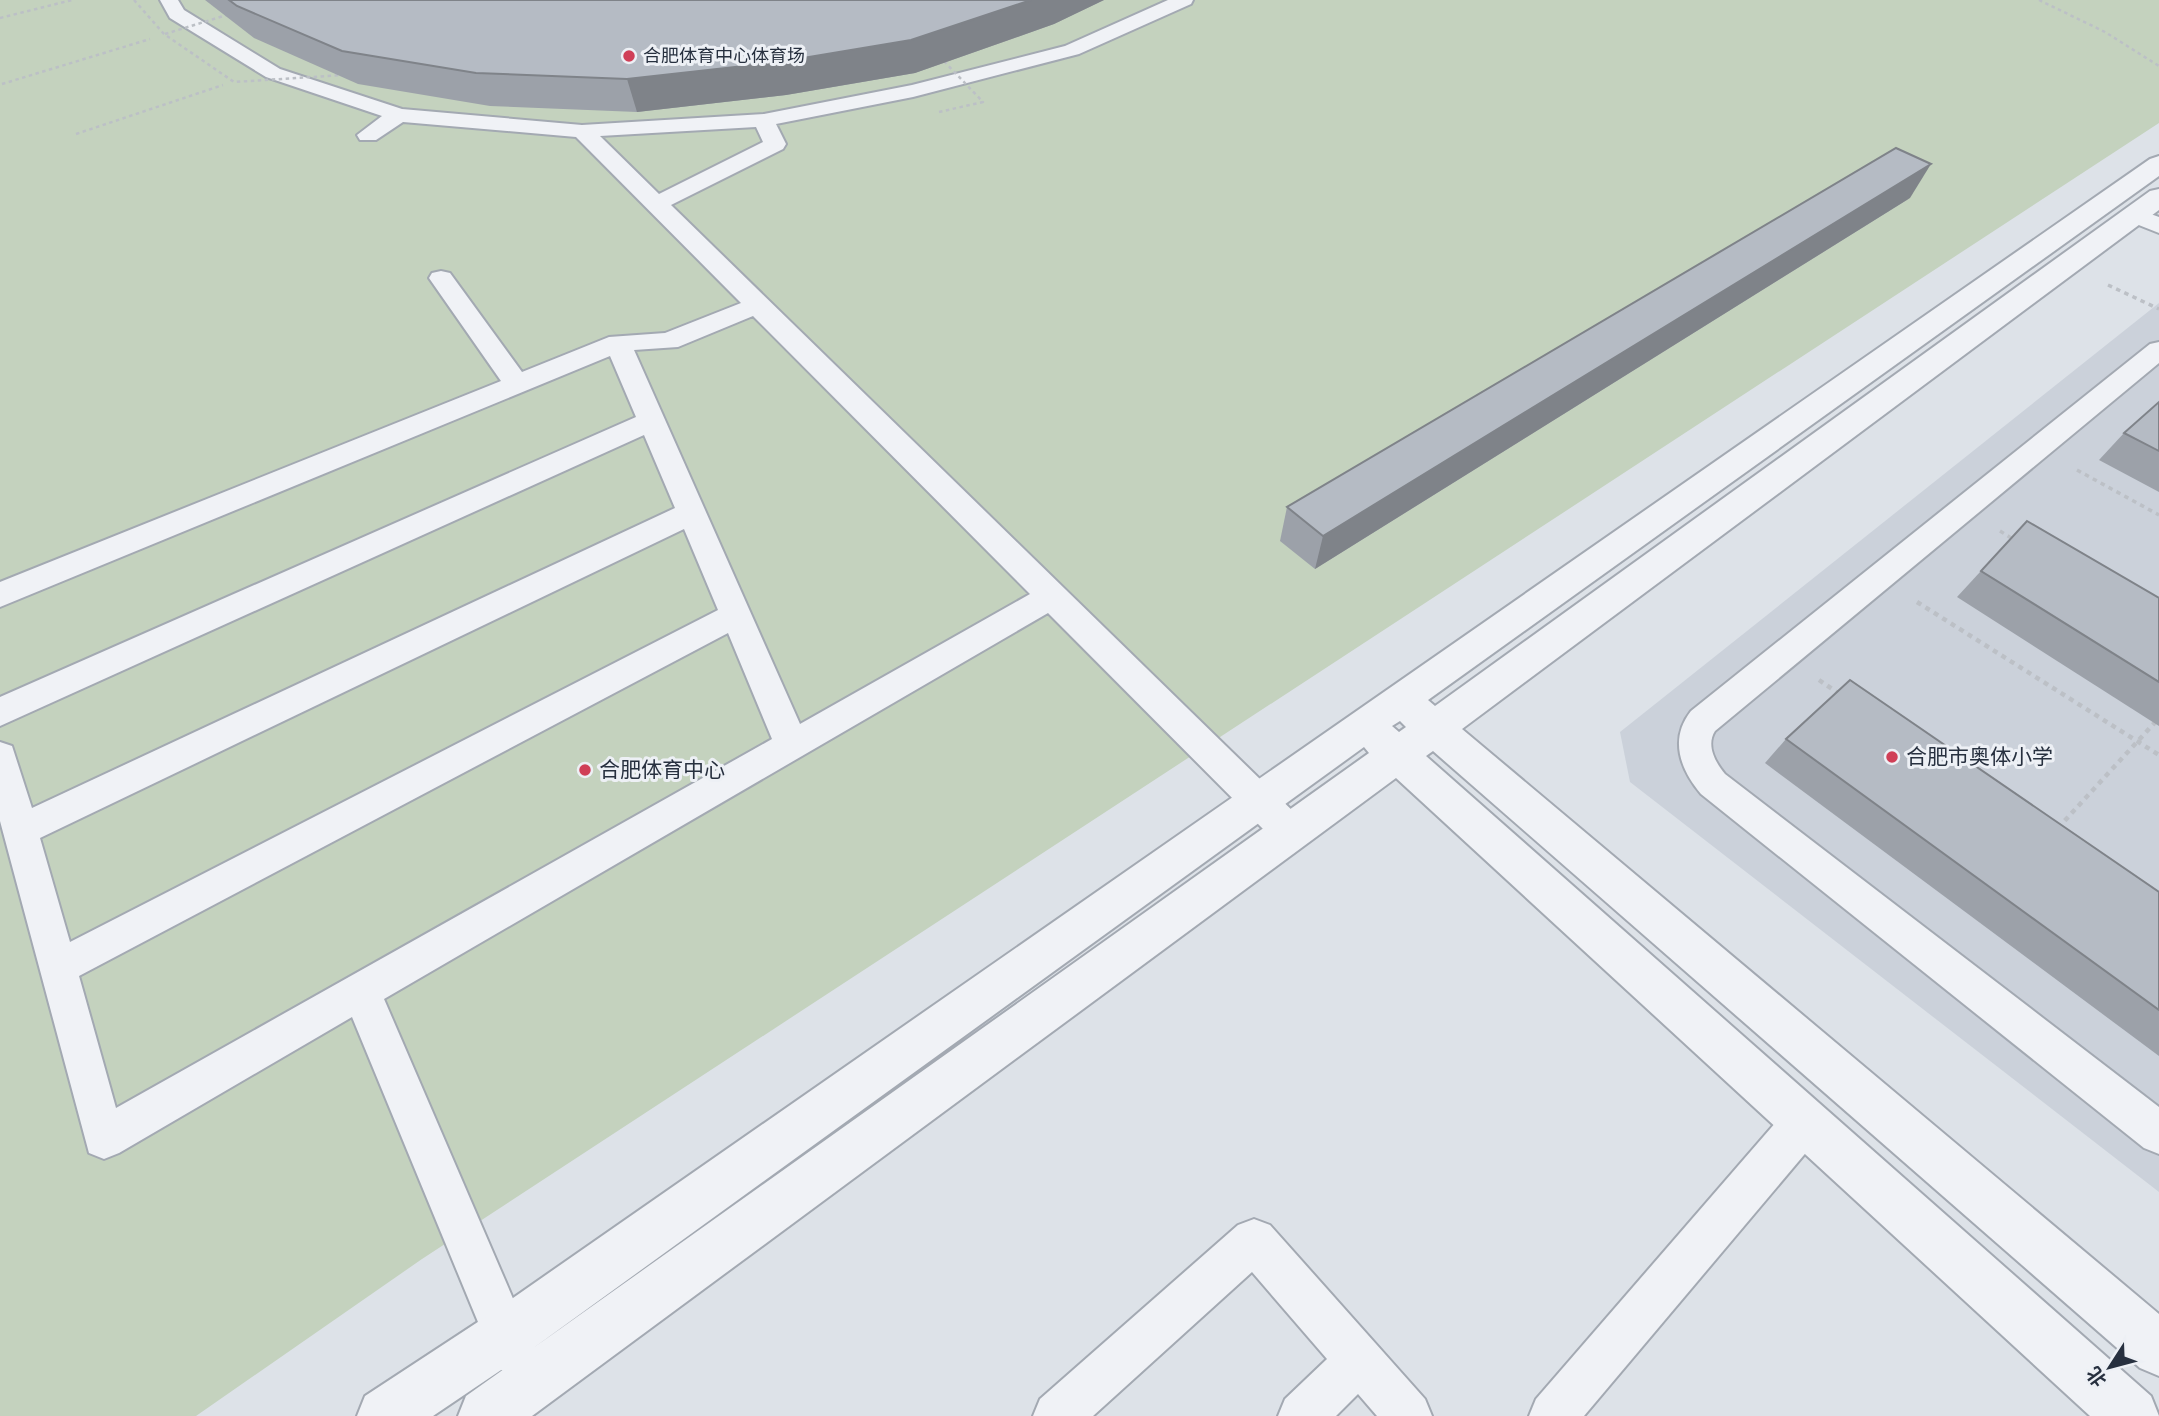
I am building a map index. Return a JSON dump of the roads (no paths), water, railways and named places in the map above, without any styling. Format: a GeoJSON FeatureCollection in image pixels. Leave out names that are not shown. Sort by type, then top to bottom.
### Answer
{"type":"FeatureCollection","features":[{"type":"Feature","properties":{"kind":"street"},"geometry":{"type":"LineString","coordinates":[[486,1416],[1291,833],[1399,726],[2159,164]]}},
{"type":"Feature","properties":{"kind":"street"},"geometry":{"type":"LineString","coordinates":[[385,1416],[506,1335],[1258,800],[1399,726],[2066,265],[2151,213]]}},
{"type":"Feature","properties":{"kind":"street"},"geometry":{"type":"LineString","coordinates":[[1399,726],[1805,1121],[2131,1416]]}},
{"type":"Feature","properties":{"kind":"street"},"geometry":{"type":"LineString","coordinates":[[1399,726],[2159,1349]]}},
{"type":"Feature","properties":{"kind":"lane"},"geometry":{"type":"LineString","coordinates":[[169,0],[177,14],[274,73],[399,115],[582,131],[764,120],[913,90],[1072,50],[1184,0]]}},
{"type":"Feature","properties":{"kind":"lane"},"geometry":{"type":"LineString","coordinates":[[368,135],[399,115]]}},
{"type":"Feature","properties":{"kind":"lane"},"geometry":{"type":"LineString","coordinates":[[656,204],[775,144],[764,120]]}},
{"type":"Feature","properties":{"kind":"lane"},"geometry":{"type":"LineString","coordinates":[[582,131],[1291,833]]}},
{"type":"Feature","properties":{"kind":"lane"},"geometry":{"type":"LineString","coordinates":[[441,278],[516,383]]}},
{"type":"Feature","properties":{"kind":"lane"},"geometry":{"type":"LineString","coordinates":[[0,595],[618,343],[669,341],[757,304]]}},
{"type":"Feature","properties":{"kind":"lane"},"geometry":{"type":"LineString","coordinates":[[618,343],[792,745]]}},
{"type":"Feature","properties":{"kind":"lane"},"geometry":{"type":"LineString","coordinates":[[2159,350],[1698,726],[1695,746],[1700,766],[1706,776],[2159,1133]]}},
{"type":"Feature","properties":{"kind":"lane"},"geometry":{"type":"LineString","coordinates":[[0,712],[651,421]]}},
{"type":"Feature","properties":{"kind":"lane"},"geometry":{"type":"LineString","coordinates":[[21,830],[691,513]]}},
{"type":"Feature","properties":{"kind":"lane"},"geometry":{"type":"LineString","coordinates":[[0,755],[104,1138],[1052,596]]}},
{"type":"Feature","properties":{"kind":"lane"},"geometry":{"type":"LineString","coordinates":[[59,967],[735,615]]}},
{"type":"Feature","properties":{"kind":"lane"},"geometry":{"type":"LineString","coordinates":[[361,992],[528,1386]]}},
{"type":"Feature","properties":{"kind":"lane"},"geometry":{"type":"LineString","coordinates":[[1553,1416],[1805,1121]]}},
{"type":"Feature","properties":{"kind":"lane"},"geometry":{"type":"LineString","coordinates":[[1057,1416],[1254,1241],[1408,1416]]}},
{"type":"Feature","properties":{"kind":"lane"},"geometry":{"type":"LineString","coordinates":[[1302,1416],[1359,1360]]}},
{"type":"Feature","properties":{"kind":"place","name":"合肥体育中心体育场"},"geometry":{"type":"Point","coordinates":[629,56]}},
{"type":"Feature","properties":{"kind":"place","name":"合肥市奥体小学"},"geometry":{"type":"Point","coordinates":[1892,757]}},
{"type":"Feature","properties":{"kind":"place","name":"合肥体育中心"},"geometry":{"type":"Point","coordinates":[585,770]}}]}
